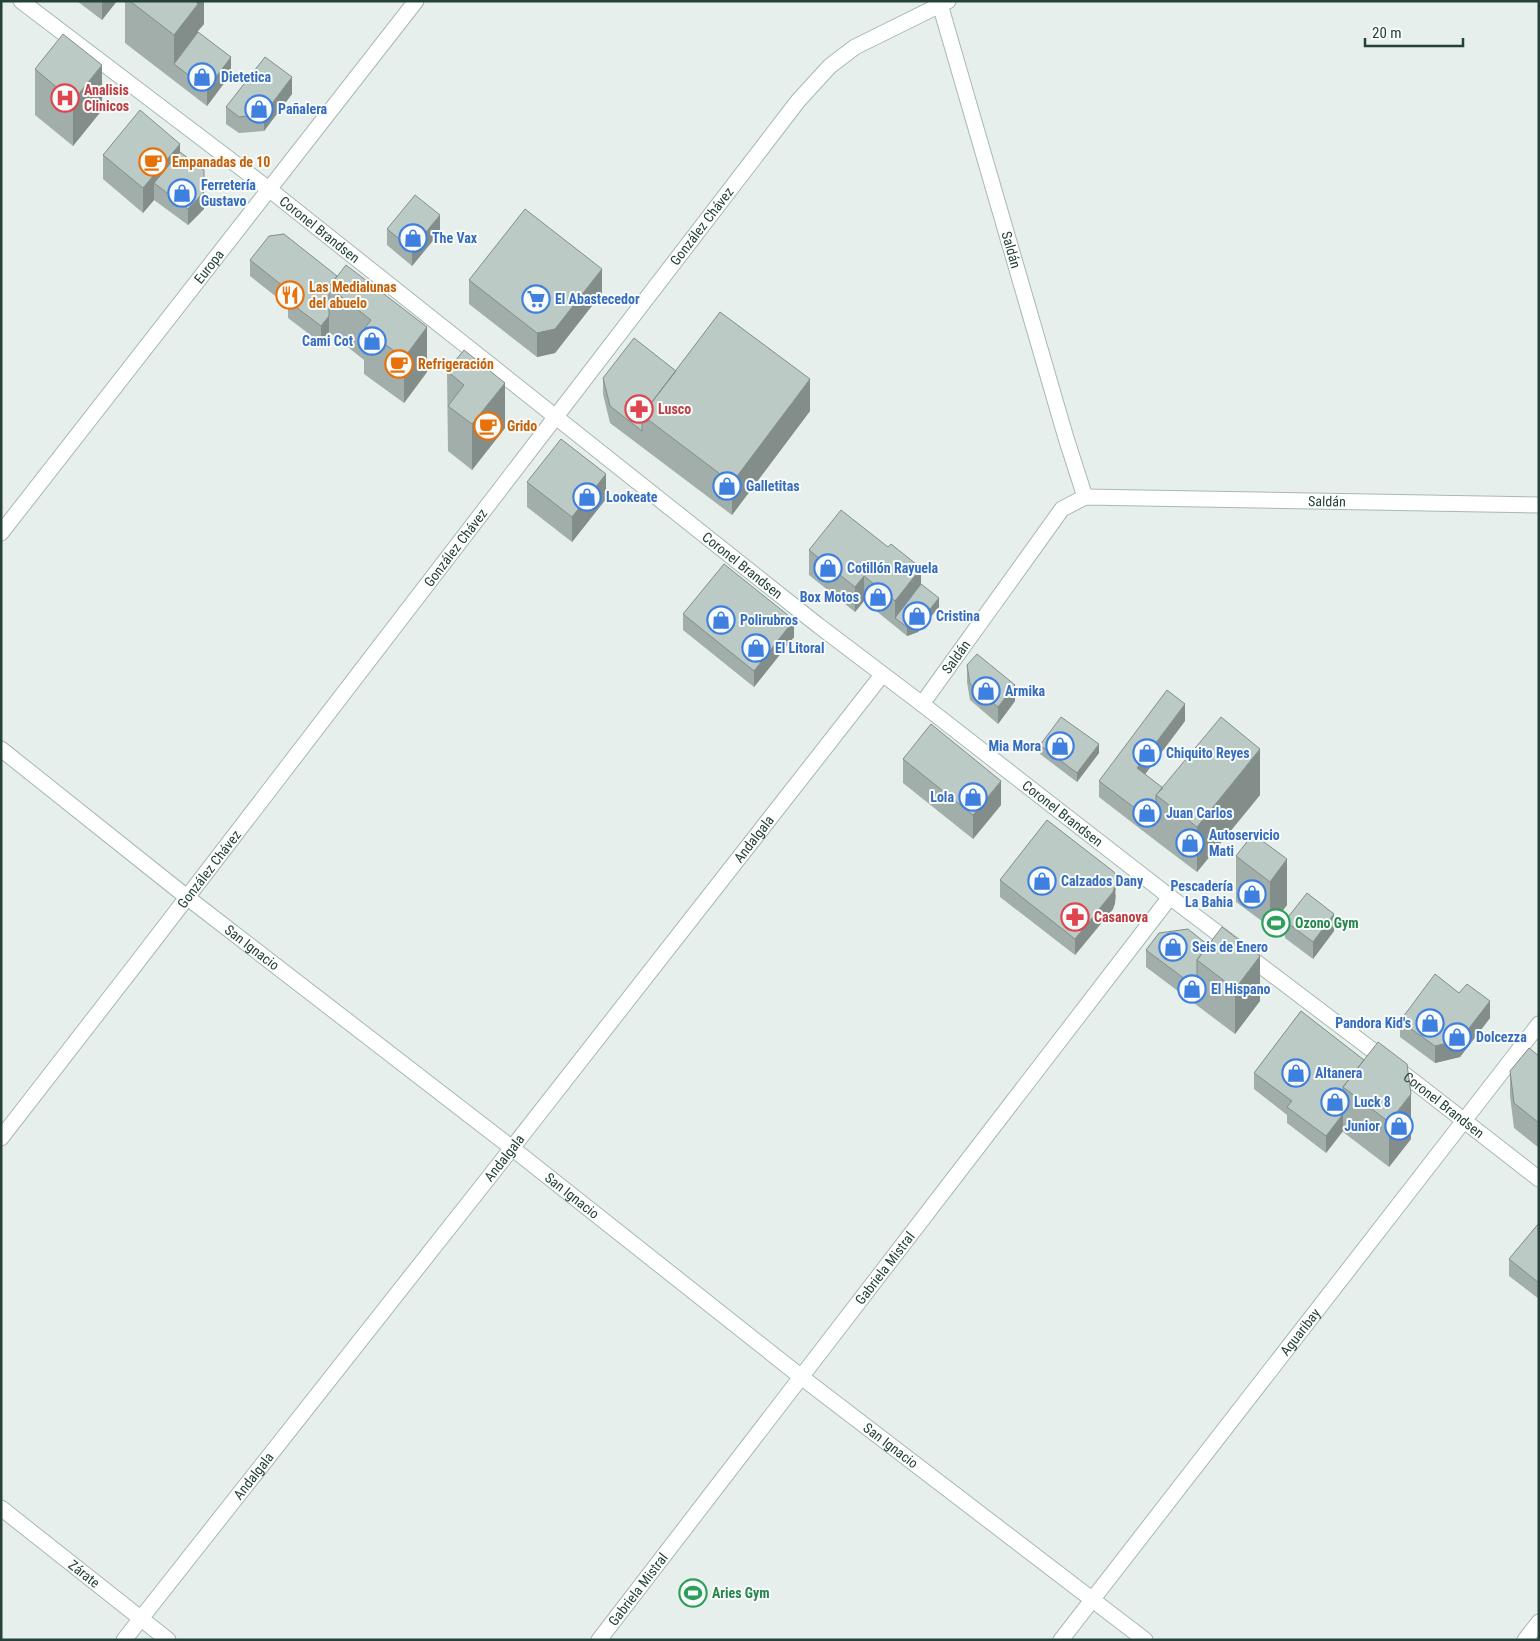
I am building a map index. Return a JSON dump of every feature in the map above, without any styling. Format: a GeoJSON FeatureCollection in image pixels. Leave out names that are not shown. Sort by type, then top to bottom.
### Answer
{"type":"FeatureCollection","features":[{"type":"Feature","properties":{"kind":"street","name":"Coronel Brandsen"},"geometry":{"type":"LineString","coordinates":[[21,1],[270,190],[882,675],[1539,1179]]}},
{"type":"Feature","properties":{"kind":"street","name":"Europa"},"geometry":{"type":"LineString","coordinates":[[1,533],[416,1]]}},
{"type":"Feature","properties":{"kind":"street","name":"González Chávez"},"geometry":{"type":"LineString","coordinates":[[1,1138],[188,898],[792,109],[830,66],[855,47],[942,3]]}},
{"type":"Feature","properties":{"kind":"street","name":"Saldán"},"geometry":{"type":"LineString","coordinates":[[942,3],[1066,438],[1085,497]]}},
{"type":"Feature","properties":{"kind":"street","name":"Saldán"},"geometry":{"type":"LineString","coordinates":[[922,704],[1062,509],[1085,497],[1539,505]]}},
{"type":"Feature","properties":{"kind":"street","name":"Andalgala"},"geometry":{"type":"LineString","coordinates":[[124,1640],[882,675]]}},
{"type":"Feature","properties":{"kind":"street","name":"San Ignacio"},"geometry":{"type":"LineString","coordinates":[[1,749],[188,898],[512,1148],[800,1376],[1145,1640]]}},
{"type":"Feature","properties":{"kind":"street","name":"Gabriela Mistral"},"geometry":{"type":"LineString","coordinates":[[599,1640],[1170,897]]}},
{"type":"Feature","properties":{"kind":"street","name":"Aguaribay"},"geometry":{"type":"LineString","coordinates":[[1061,1640],[1539,1024]]}},
{"type":"Feature","properties":{"kind":"street","name":"Zárate"},"geometry":{"type":"LineString","coordinates":[[1,1508],[168,1640]]}},
{"type":"Feature","properties":{"kind":"street"},"geometry":{"type":"LineString","coordinates":[[1525,1640],[1539,1622]]}},
{"type":"Feature","properties":{"kind":"building"},"geometry":{"type":"Polygon","coordinates":[[[130,1],[195,1],[198,4],[174,35],[130,1]]]}},
{"type":"Feature","properties":{"kind":"building"},"geometry":{"type":"Polygon","coordinates":[[[198,32],[231,57],[207,89],[174,64],[198,32]]]}},
{"type":"Feature","properties":{"kind":"building"},"geometry":{"type":"Polygon","coordinates":[[[63,34],[102,65],[73,101],[35,69],[63,34]]]}},
{"type":"Feature","properties":{"kind":"building"},"geometry":{"type":"Polygon","coordinates":[[[265,57],[292,77],[264,114],[239,117],[226,107],[265,57]]]}},
{"type":"Feature","properties":{"kind":"building"},"geometry":{"type":"Polygon","coordinates":[[[140,110],[180,144],[143,188],[103,155],[140,110]]]}},
{"type":"Feature","properties":{"kind":"building"},"geometry":{"type":"Polygon","coordinates":[[[180,152],[204,170],[204,192],[188,209],[154,183],[180,152]]]}},
{"type":"Feature","properties":{"kind":"building"},"geometry":{"type":"Polygon","coordinates":[[[415,195],[440,215],[412,249],[387,229],[415,195]]]}},
{"type":"Feature","properties":{"kind":"building","name":"El Abastecedor"},"geometry":{"type":"Polygon","coordinates":[[[525,209],[602,269],[555,329],[537,333],[469,280],[525,209]]]}},
{"type":"Feature","properties":{"kind":"building"},"geometry":{"type":"Polygon","coordinates":[[[284,234],[337,276],[329,287],[329,316],[321,326],[288,301],[293,294],[250,260],[269,236],[284,234]]]}},
{"type":"Feature","properties":{"kind":"building"},"geometry":{"type":"Polygon","coordinates":[[[346,265],[427,327],[404,358],[364,329],[371,320],[329,287],[346,265]]]}},
{"type":"Feature","properties":{"kind":"building"},"geometry":{"type":"Polygon","coordinates":[[[720,312],[810,379],[732,483],[642,415],[720,312]]]}},
{"type":"Feature","properties":{"kind":"building"},"geometry":{"type":"Polygon","coordinates":[[[634,338],[676,371],[642,415],[642,431],[610,406],[603,378],[634,338]]]}},
{"type":"Feature","properties":{"kind":"building"},"geometry":{"type":"Polygon","coordinates":[[[464,350],[505,383],[472,424],[448,406],[464,385],[447,371],[464,350]]]}},
{"type":"Feature","properties":{"kind":"building"},"geometry":{"type":"Polygon","coordinates":[[[561,439],[606,474],[572,517],[527,482],[561,439]]]}},
{"type":"Feature","properties":{"kind":"building"},"geometry":{"type":"Polygon","coordinates":[[[841,510],[888,547],[891,544],[921,568],[895,601],[864,576],[855,587],[809,550],[841,510]]]}},
{"type":"Feature","properties":{"kind":"building"},"geometry":{"type":"Polygon","coordinates":[[[724,564],[794,620],[754,671],[683,614],[724,564]]]}},
{"type":"Feature","properties":{"kind":"building","name":"Cristina"},"geometry":{"type":"Polygon","coordinates":[[[921,584],[939,598],[918,624],[907,627],[895,618],[921,584]]]}},
{"type":"Feature","properties":{"kind":"building"},"geometry":{"type":"Polygon","coordinates":[[[977,654],[1015,685],[998,707],[970,684],[967,665],[977,654]]]}},
{"type":"Feature","properties":{"kind":"building"},"geometry":{"type":"Polygon","coordinates":[[[1167,690],[1185,704],[1137,768],[1163,788],[1156,795],[1156,824],[1099,781],[1167,690]]]}},
{"type":"Feature","properties":{"kind":"building"},"geometry":{"type":"Polygon","coordinates":[[[1061,717],[1099,744],[1077,773],[1040,745],[1061,717]]]}},
{"type":"Feature","properties":{"kind":"building"},"geometry":{"type":"Polygon","coordinates":[[[1221,717],[1260,749],[1197,827],[1156,795],[1221,717]]]}},
{"type":"Feature","properties":{"kind":"building"},"geometry":{"type":"Polygon","coordinates":[[[931,724],[1001,781],[973,815],[903,759],[931,724]]]}},
{"type":"Feature","properties":{"kind":"building"},"geometry":{"type":"Polygon","coordinates":[[[1047,820],[1114,872],[1116,879],[1113,892],[1075,939],[1000,880],[1047,820]]]}},
{"type":"Feature","properties":{"kind":"building"},"geometry":{"type":"Polygon","coordinates":[[[1253,834],[1287,859],[1270,882],[1236,856],[1253,834]]]}},
{"type":"Feature","properties":{"kind":"building"},"geometry":{"type":"Polygon","coordinates":[[[1307,893],[1334,914],[1313,942],[1285,921],[1307,893]]]}},
{"type":"Feature","properties":{"kind":"building"},"geometry":{"type":"Polygon","coordinates":[[[1222,927],[1260,956],[1235,989],[1197,960],[1222,927]]]}},
{"type":"Feature","properties":{"kind":"building"},"geometry":{"type":"Polygon","coordinates":[[[1188,929],[1208,945],[1197,960],[1197,988],[1146,950],[1159,933],[1188,929]]]}},
{"type":"Feature","properties":{"kind":"building"},"geometry":{"type":"Polygon","coordinates":[[[1435,974],[1459,993],[1467,984],[1490,1001],[1460,1040],[1435,1046],[1400,1021],[1435,974]]]}},
{"type":"Feature","properties":{"kind":"building"},"geometry":{"type":"Polygon","coordinates":[[[1301,1011],[1364,1060],[1343,1087],[1343,1114],[1326,1136],[1287,1107],[1292,1101],[1254,1073],[1301,1011]]]}},
{"type":"Feature","properties":{"kind":"building"},"geometry":{"type":"Polygon","coordinates":[[[1378,1042],[1407,1064],[1411,1094],[1389,1122],[1343,1087],[1378,1042]]]}},
{"type":"Feature","properties":{"kind":"building"},"geometry":{"type":"Polygon","coordinates":[[[1529,1048],[1539,1056],[1539,1123],[1514,1103],[1510,1071],[1529,1048]]]}},
{"type":"Feature","properties":{"kind":"building"},"geometry":{"type":"Polygon","coordinates":[[[1539,1223],[1539,1283],[1509,1259],[1539,1223]]]}},
{"type":"Feature","properties":{"kind":"place","name":"Dietetica"},"geometry":{"type":"Point","coordinates":[202,77]}},
{"type":"Feature","properties":{"kind":"place","name":"Analisis Clinicos"},"geometry":{"type":"Point","coordinates":[65,98]}},
{"type":"Feature","properties":{"kind":"place","name":"Pañalera"},"geometry":{"type":"Point","coordinates":[259,109]}},
{"type":"Feature","properties":{"kind":"place","name":"Empanadas de 10"},"geometry":{"type":"Point","coordinates":[153,162]}},
{"type":"Feature","properties":{"kind":"place","name":"Ferretería Gustavo"},"geometry":{"type":"Point","coordinates":[182,193]}},
{"type":"Feature","properties":{"kind":"place","name":"The Vax"},"geometry":{"type":"Point","coordinates":[413,238]}},
{"type":"Feature","properties":{"kind":"place","name":"Las Medialunas del abuelo"},"geometry":{"type":"Point","coordinates":[290,295]}},
{"type":"Feature","properties":{"kind":"place","name":"El Abastecedor"},"geometry":{"type":"Point","coordinates":[536,299]}},
{"type":"Feature","properties":{"kind":"place","name":"Cami Cot"},"geometry":{"type":"Point","coordinates":[372,341]}},
{"type":"Feature","properties":{"kind":"place","name":"Refrigeración"},"geometry":{"type":"Point","coordinates":[399,364]}},
{"type":"Feature","properties":{"kind":"place","name":"Lusco"},"geometry":{"type":"Point","coordinates":[639,409]}},
{"type":"Feature","properties":{"kind":"place","name":"Grido"},"geometry":{"type":"Point","coordinates":[488,426]}},
{"type":"Feature","properties":{"kind":"place","name":"Galletitas"},"geometry":{"type":"Point","coordinates":[727,486]}},
{"type":"Feature","properties":{"kind":"place","name":"Lookeate"},"geometry":{"type":"Point","coordinates":[587,497]}},
{"type":"Feature","properties":{"kind":"place","name":"Cotillón Rayuela"},"geometry":{"type":"Point","coordinates":[828,568]}},
{"type":"Feature","properties":{"kind":"place","name":"Box Motos"},"geometry":{"type":"Point","coordinates":[878,597]}},
{"type":"Feature","properties":{"kind":"place","name":"Cristina"},"geometry":{"type":"Point","coordinates":[917,616]}},
{"type":"Feature","properties":{"kind":"place","name":"Polirubros"},"geometry":{"type":"Point","coordinates":[721,620]}},
{"type":"Feature","properties":{"kind":"place","name":"El Litoral"},"geometry":{"type":"Point","coordinates":[756,648]}},
{"type":"Feature","properties":{"kind":"place","name":"Armika"},"geometry":{"type":"Point","coordinates":[986,691]}},
{"type":"Feature","properties":{"kind":"place","name":"Mia Mora"},"geometry":{"type":"Point","coordinates":[1060,746]}},
{"type":"Feature","properties":{"kind":"place","name":"Chiquito Reyes"},"geometry":{"type":"Point","coordinates":[1147,753]}},
{"type":"Feature","properties":{"kind":"place","name":"Lola"},"geometry":{"type":"Point","coordinates":[973,797]}},
{"type":"Feature","properties":{"kind":"place","name":"Juan Carlos"},"geometry":{"type":"Point","coordinates":[1147,813]}},
{"type":"Feature","properties":{"kind":"place","name":"Autoservicio Mati"},"geometry":{"type":"Point","coordinates":[1190,843]}},
{"type":"Feature","properties":{"kind":"place","name":"Calzados Dany"},"geometry":{"type":"Point","coordinates":[1042,881]}},
{"type":"Feature","properties":{"kind":"place","name":"Pescadería La Bahia"},"geometry":{"type":"Point","coordinates":[1252,894]}},
{"type":"Feature","properties":{"kind":"place","name":"Casanova"},"geometry":{"type":"Point","coordinates":[1075,917]}},
{"type":"Feature","properties":{"kind":"place","name":"Ozono Gym"},"geometry":{"type":"Point","coordinates":[1276,923]}},
{"type":"Feature","properties":{"kind":"place","name":"Seis de Enero"},"geometry":{"type":"Point","coordinates":[1173,947]}},
{"type":"Feature","properties":{"kind":"place","name":"El Hispano"},"geometry":{"type":"Point","coordinates":[1192,989]}},
{"type":"Feature","properties":{"kind":"place","name":"Pandora Kid's"},"geometry":{"type":"Point","coordinates":[1430,1023]}},
{"type":"Feature","properties":{"kind":"place","name":"Dolcezza"},"geometry":{"type":"Point","coordinates":[1457,1037]}},
{"type":"Feature","properties":{"kind":"place","name":"Altanera"},"geometry":{"type":"Point","coordinates":[1296,1073]}},
{"type":"Feature","properties":{"kind":"place","name":"Luck 8"},"geometry":{"type":"Point","coordinates":[1335,1102]}},
{"type":"Feature","properties":{"kind":"place","name":"Junior"},"geometry":{"type":"Point","coordinates":[1399,1126]}},
{"type":"Feature","properties":{"kind":"place","name":"Aries Gym"},"geometry":{"type":"Point","coordinates":[693,1593]}}]}
